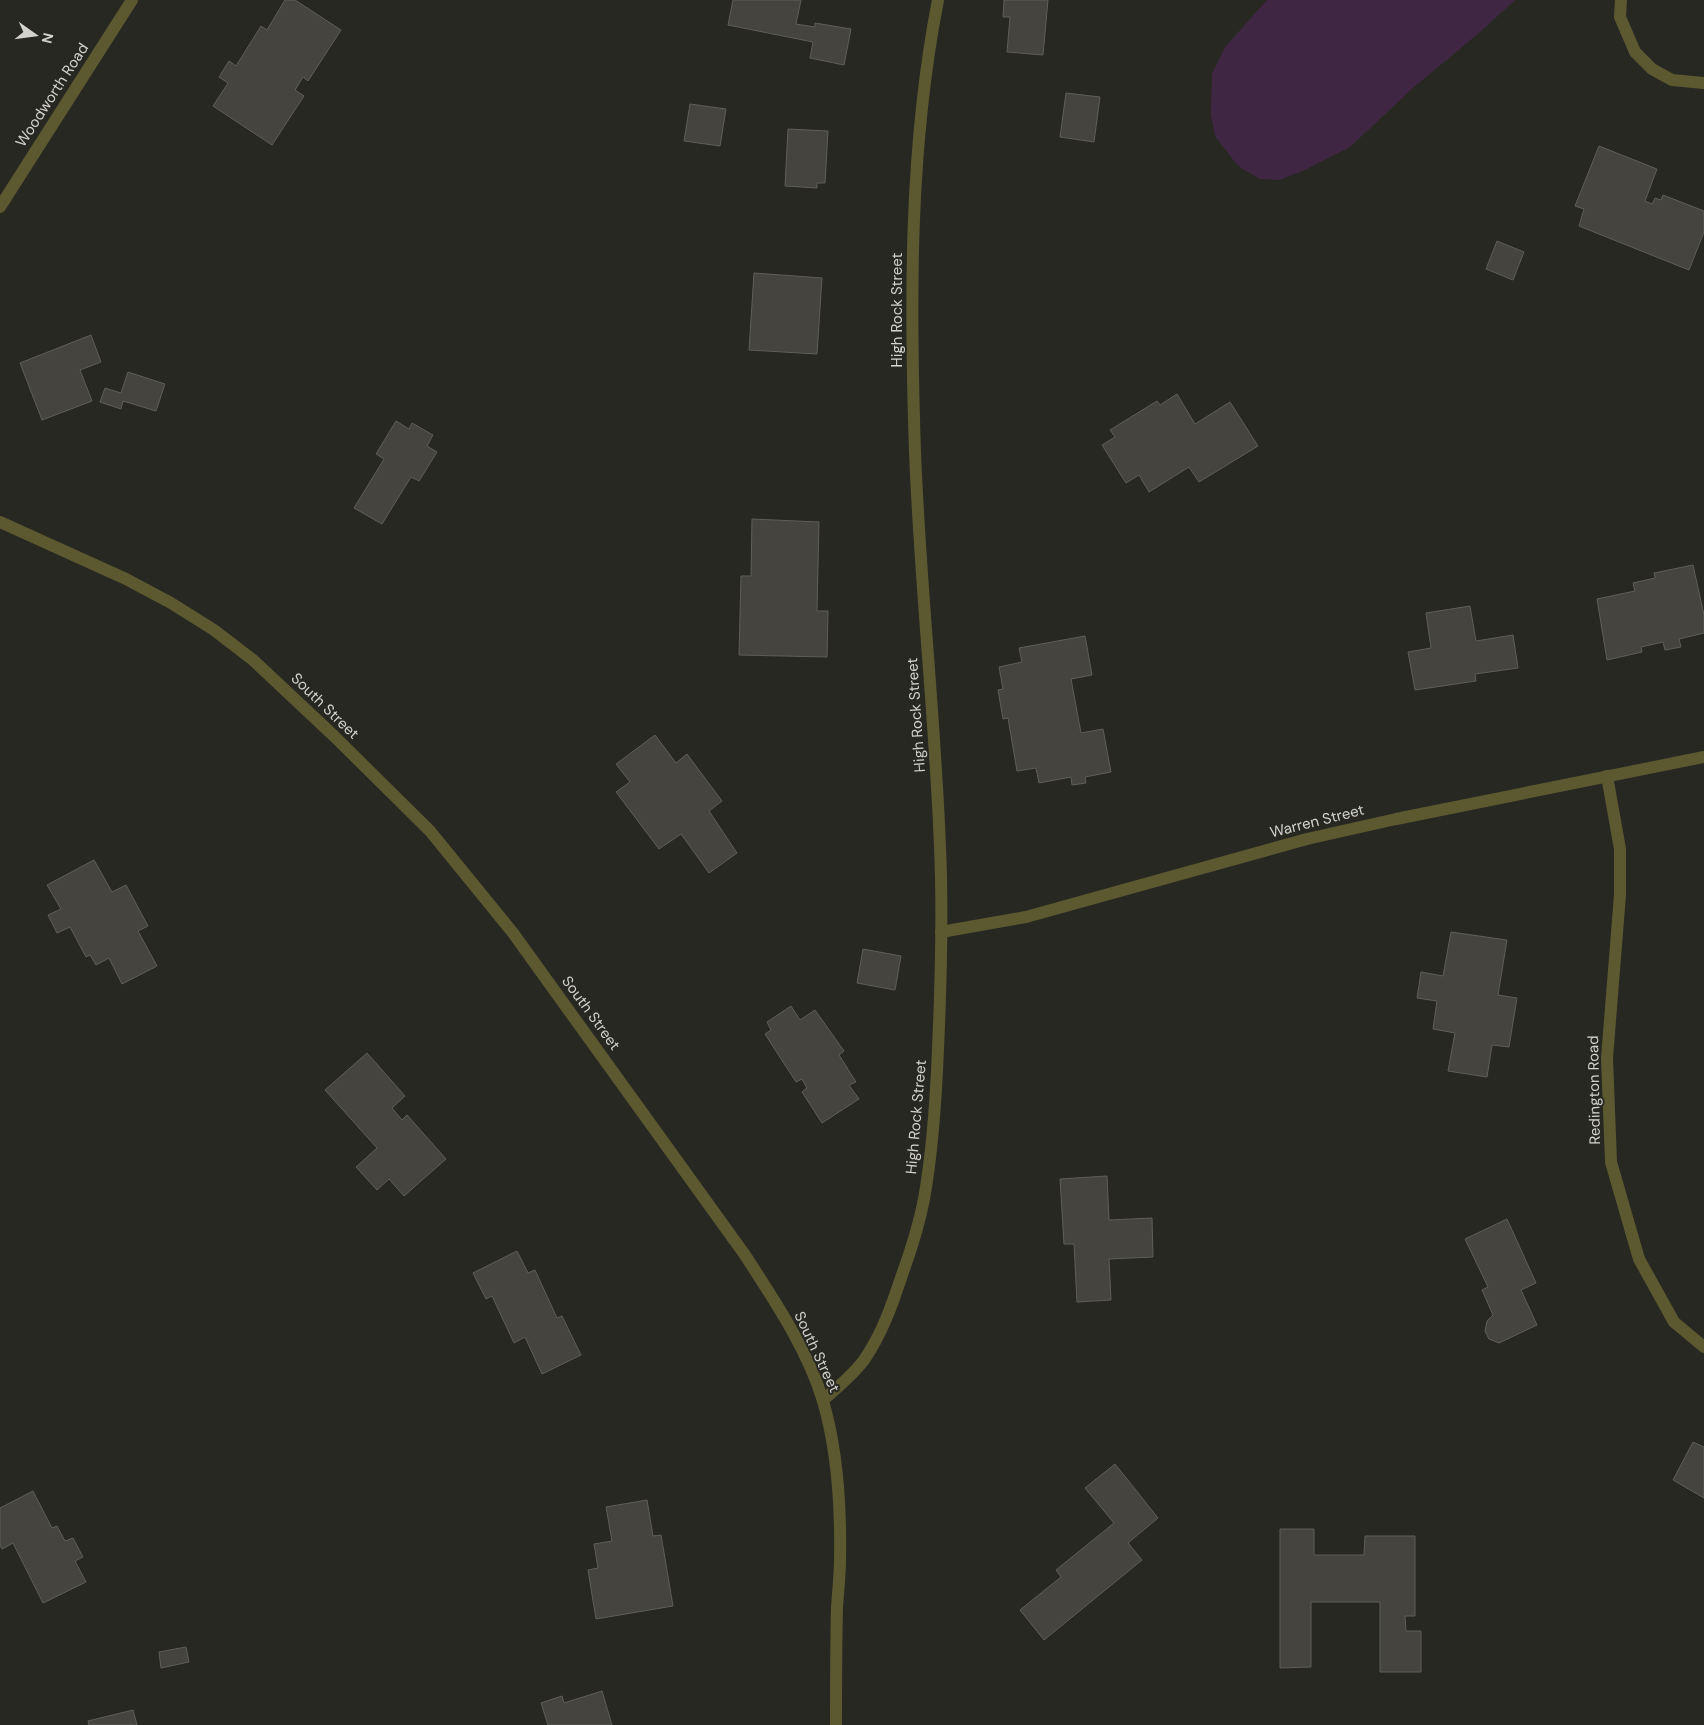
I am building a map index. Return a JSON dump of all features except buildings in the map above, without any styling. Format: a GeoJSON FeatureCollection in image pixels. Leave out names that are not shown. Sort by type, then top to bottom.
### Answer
{"type":"FeatureCollection","features":[{"type":"Feature","properties":{"kind":"street","name":"Woodworth Road"},"geometry":{"type":"LineString","coordinates":[[0,207],[132,0]]}},
{"type":"Feature","properties":{"kind":"street","name":"High Rock Street"},"geometry":{"type":"LineString","coordinates":[[823,1400],[851,1376],[865,1358],[891,1309],[909,1255],[923,1203],[931,1152],[936,1095],[941,932],[940,851],[921,565],[912,304],[919,144],[924,85],[938,0]]}},
{"type":"Feature","properties":{"kind":"street"},"geometry":{"type":"LineString","coordinates":[[1621,0],[1620,17],[1634,52],[1652,69],[1672,80],[1704,83]]}},
{"type":"Feature","properties":{"kind":"street","name":"South Street"},"geometry":{"type":"LineString","coordinates":[[0,522],[126,579],[171,603],[214,630],[253,660],[334,736],[430,831],[513,933],[745,1255],[797,1342],[812,1372],[823,1400],[835,1456],[839,1507],[840,1560],[837,1606],[836,1725]]}},
{"type":"Feature","properties":{"kind":"street","name":"Warren Street"},"geometry":{"type":"LineString","coordinates":[[941,932],[1026,916],[1307,839],[1396,819],[1704,757]]}},
{"type":"Feature","properties":{"kind":"street","name":"Redington Road"},"geometry":{"type":"LineString","coordinates":[[1607,776],[1620,849],[1620,895],[1607,1058],[1611,1162],[1639,1259],[1674,1322],[1704,1347]]}},
{"type":"Feature","properties":{"kind":"shaded area"},"geometry":{"type":"Polygon","coordinates":[[[1267,0],[1515,0],[1479,33],[1414,87],[1350,147],[1307,169],[1280,180],[1260,179],[1241,168],[1215,136],[1211,115],[1212,74],[1225,47],[1267,0]]]}}]}
